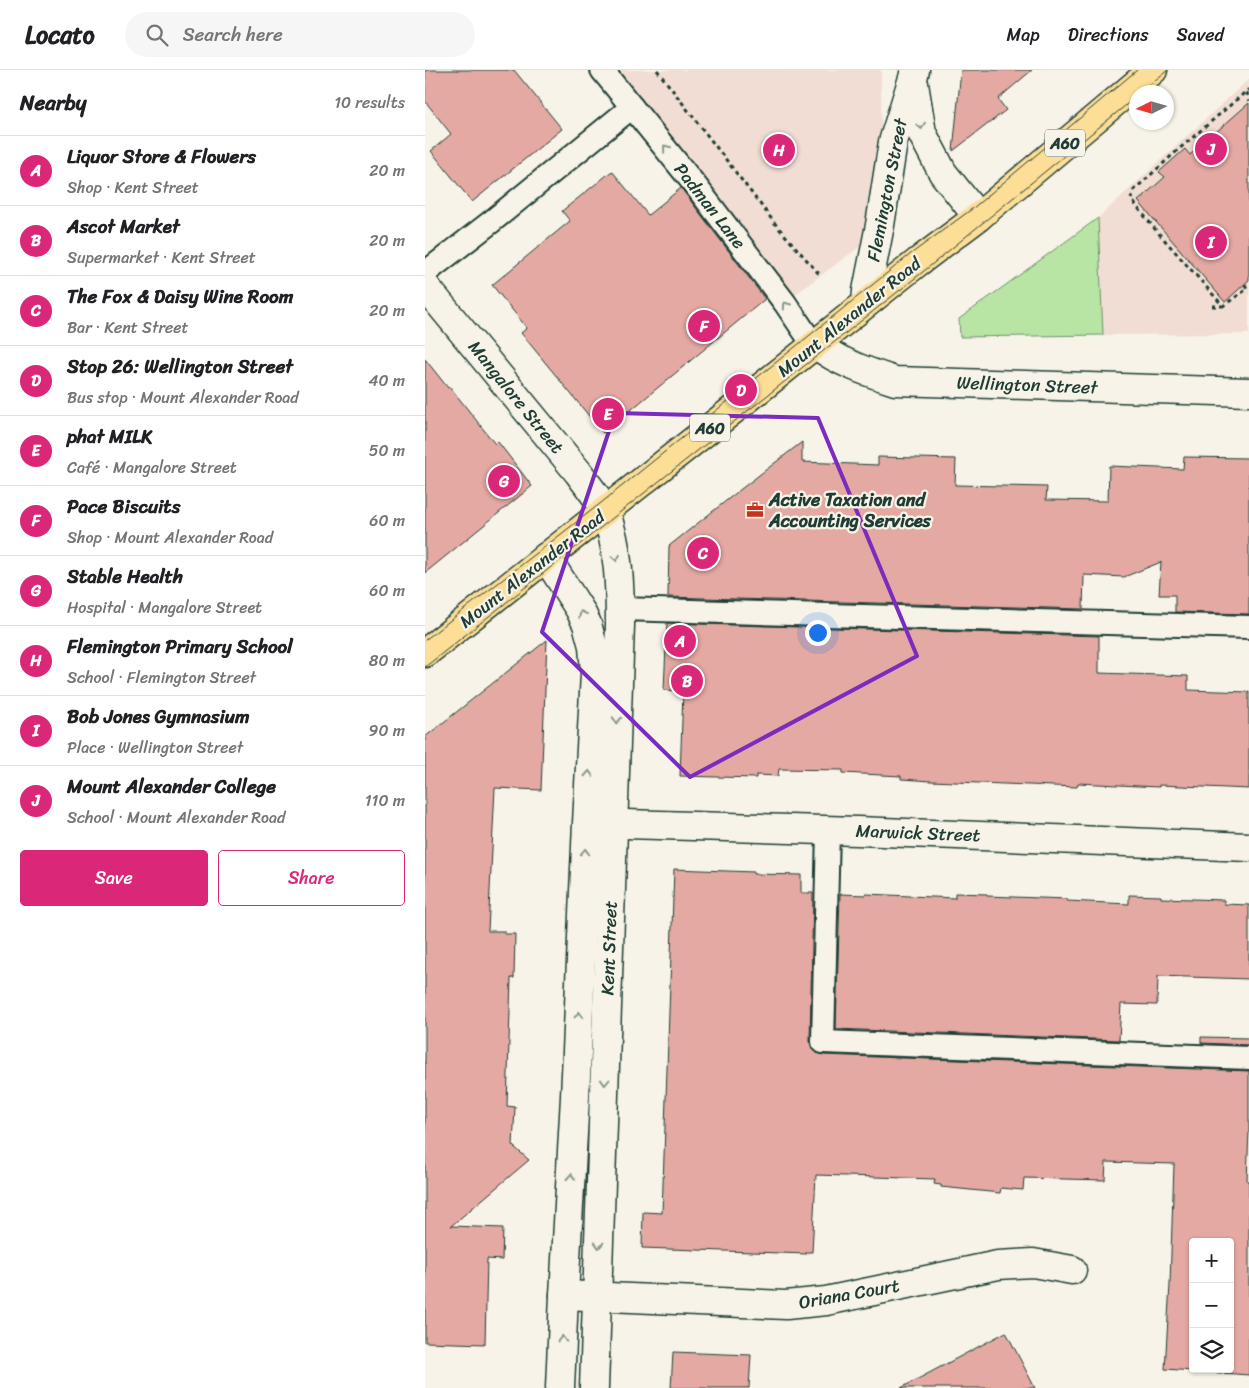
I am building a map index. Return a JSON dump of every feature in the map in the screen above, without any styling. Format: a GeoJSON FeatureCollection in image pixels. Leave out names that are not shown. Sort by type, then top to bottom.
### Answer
{"type":"FeatureCollection","features":[{"type":"Feature","properties":{"kind":"main road","name":"Mount Alexander Road"},"geometry":{"type":"LineString","coordinates":[[425,653],[978,216],[1153,70]]}},
{"type":"Feature","properties":{"kind":"street","name":"Flemington Street"},"geometry":{"type":"LineString","coordinates":[[914,74],[922,133],[943,173],[978,216]]}},
{"type":"Feature","properties":{"kind":"street","name":"Flemington Street"},"geometry":{"type":"LineString","coordinates":[[866,303],[893,142],[914,74]]}},
{"type":"Feature","properties":{"kind":"street","name":"Mangalore Street"},"geometry":{"type":"LineString","coordinates":[[425,286],[578,472],[605,510]]}},
{"type":"Feature","properties":{"kind":"street","name":"Wellington Street"},"geometry":{"type":"LineString","coordinates":[[815,344],[823,351],[849,364],[895,382],[1249,392]]}},
{"type":"Feature","properties":{"kind":"street","name":"Kent Street"},"geometry":{"type":"LineString","coordinates":[[594,1388],[620,609],[620,581],[611,531],[605,510]]}},
{"type":"Feature","properties":{"kind":"street","name":"Kent Street"},"geometry":{"type":"LineString","coordinates":[[546,557],[587,624],[593,646],[595,685],[560,1388]]}},
{"type":"Feature","properties":{"kind":"street","name":"Marwick Street"},"geometry":{"type":"LineString","coordinates":[[587,823],[828,830],[1249,847]]}},
{"type":"Feature","properties":{"kind":"street","name":"Oriana Court"},"geometry":{"type":"LineString","coordinates":[[564,1295],[786,1305],[826,1301],[998,1266],[1033,1264],[1072,1270]]}},
{"type":"Feature","properties":{"kind":"lane","name":"Padman Lane"},"geometry":{"type":"LineString","coordinates":[[602,70],[695,185],[815,344]]}},
{"type":"Feature","properties":{"kind":"lane"},"geometry":{"type":"LineString","coordinates":[[425,273],[491,222],[632,107]]}},
{"type":"Feature","properties":{"kind":"lane"},"geometry":{"type":"LineString","coordinates":[[620,609],[1249,627]]}},
{"type":"Feature","properties":{"kind":"lane"},"geometry":{"type":"LineString","coordinates":[[828,830],[823,1042],[1249,1058]]}},
{"type":"Feature","properties":{"kind":"path"},"geometry":{"type":"LineString","coordinates":[[657,70],[777,226],[820,275]]}},
{"type":"Feature","properties":{"kind":"path"},"geometry":{"type":"LineString","coordinates":[[1248,90],[1249,101]]}},
{"type":"Feature","properties":{"kind":"path"},"geometry":{"type":"LineString","coordinates":[[1223,306],[1131,199],[1134,190],[1248,90]]}},
{"type":"Feature","properties":{"kind":"path"},"geometry":{"type":"LineString","coordinates":[[1212,306],[1223,306],[1247,290],[1245,284]]}},
{"type":"Feature","properties":{"kind":"highlighted area"},"geometry":{"type":"Polygon","coordinates":[[[615,413],[818,418],[917,656],[690,777],[542,632],[615,413]]]}},
{"type":"Feature","properties":{"kind":"shaded area"},"geometry":{"type":"Polygon","coordinates":[[[614,70],[881,70],[882,230],[793,296],[614,70]]]}},
{"type":"Feature","properties":{"kind":"shaded area"},"geometry":{"type":"Polygon","coordinates":[[[1249,79],[1249,334],[1103,335],[1098,218],[1249,79]]]}},
{"type":"Feature","properties":{"kind":"green space"},"geometry":{"type":"Polygon","coordinates":[[[1098,218],[1103,335],[960,337],[959,319],[1098,218]]]}},
{"type":"Feature","properties":{"kind":"building"},"geometry":{"type":"Polygon","coordinates":[[[425,70],[514,70],[562,129],[472,202],[431,151],[451,134],[425,101],[425,70]]]}},
{"type":"Feature","properties":{"kind":"building"},"geometry":{"type":"Polygon","coordinates":[[[961,70],[1032,70],[998,99],[1006,110],[953,151],[961,70]]]}},
{"type":"Feature","properties":{"kind":"building"},"geometry":{"type":"Polygon","coordinates":[[[1249,103],[1249,280],[1225,302],[1138,201],[1165,177],[1159,172],[1185,149],[1190,155],[1249,103]]]}},
{"type":"Feature","properties":{"kind":"building"},"geometry":{"type":"Polygon","coordinates":[[[612,171],[648,215],[681,188],[765,299],[603,433],[521,333],[527,328],[492,285],[570,221],[562,211],[612,171]]]}},
{"type":"Feature","properties":{"kind":"building"},"geometry":{"type":"Polygon","coordinates":[[[425,359],[495,444],[498,442],[532,486],[425,573],[425,359]]]}},
{"type":"Feature","properties":{"kind":"building"},"geometry":{"type":"Polygon","coordinates":[[[802,442],[802,462],[878,465],[878,457],[956,459],[955,485],[1047,487],[1046,500],[1108,501],[1109,466],[1183,469],[1184,457],[1249,458],[1249,614],[1175,612],[1175,595],[1159,595],[1161,562],[1124,577],[1084,575],[1083,609],[668,597],[669,546],[802,442]]]}},
{"type":"Feature","properties":{"kind":"building"},"geometry":{"type":"Polygon","coordinates":[[[667,623],[1099,636],[1099,673],[1188,676],[1188,690],[1249,692],[1249,789],[1078,783],[1077,787],[931,781],[901,779],[901,776],[843,773],[843,770],[779,769],[778,776],[756,775],[756,778],[680,776],[683,691],[664,690],[667,623]]]}},
{"type":"Feature","properties":{"kind":"building"},"geometry":{"type":"Polygon","coordinates":[[[547,640],[541,790],[495,788],[488,931],[504,931],[504,934],[515,934],[514,978],[511,978],[507,1106],[515,1107],[513,1146],[529,1160],[451,1226],[503,1228],[502,1260],[487,1259],[485,1344],[425,1342],[425,737],[547,640]]]}},
{"type":"Feature","properties":{"kind":"building"},"geometry":{"type":"Polygon","coordinates":[[[674,869],[801,875],[801,893],[813,893],[810,1042],[812,1049],[817,1053],[823,1055],[1249,1071],[1247,1181],[1249,1182],[1249,1375],[1221,1373],[1234,1373],[1234,1238],[1189,1238],[1189,1371],[1165,1369],[1174,1164],[1106,1162],[1105,1180],[1024,1178],[1023,1190],[1001,1188],[1000,1193],[941,1187],[941,1185],[934,1184],[935,1179],[816,1175],[812,1252],[806,1252],[807,1254],[642,1248],[643,1212],[662,1213],[674,869]]]}},
{"type":"Feature","properties":{"kind":"building"},"geometry":{"type":"Polygon","coordinates":[[[955,893],[1129,904],[1129,895],[1161,896],[1161,898],[1224,900],[1224,904],[1249,905],[1249,979],[1158,976],[1157,1005],[1121,1004],[1119,1040],[836,1029],[840,894],[955,898],[955,893]]]}},
{"type":"Feature","properties":{"kind":"building"},"geometry":{"type":"Polygon","coordinates":[[[1201,1037],[1249,1038],[1249,1045],[1201,1043],[1201,1037]]]}},
{"type":"Feature","properties":{"kind":"building"},"geometry":{"type":"Polygon","coordinates":[[[1006,1332],[1035,1388],[901,1388],[1006,1332]]]}},
{"type":"Feature","properties":{"kind":"building"},"geometry":{"type":"Polygon","coordinates":[[[673,1352],[751,1355],[749,1388],[671,1388],[673,1352]]]}},
{"type":"Feature","properties":{"kind":"tram line"},"geometry":{"type":"LineString","coordinates":[[425,640],[601,503],[912,253],[972,209],[1137,70]]}},
{"type":"Feature","properties":{"kind":"tram line"},"geometry":{"type":"LineString","coordinates":[[1149,85],[1168,70]]}},
{"type":"Feature","properties":{"kind":"tram line"},"geometry":{"type":"LineString","coordinates":[[425,667],[924,271],[1129,103]]}},
{"type":"Feature","properties":{"kind":"place","name":"Mount Alexander College"},"geometry":{"type":"Point","coordinates":[1211,149]}},
{"type":"Feature","properties":{"kind":"place","name":"Flemington Primary School"},"geometry":{"type":"Point","coordinates":[779,150]}},
{"type":"Feature","properties":{"kind":"place","name":"Bob Jones Gymnasium"},"geometry":{"type":"Point","coordinates":[1211,242]}},
{"type":"Feature","properties":{"kind":"place","name":"Pace Biscuits"},"geometry":{"type":"Point","coordinates":[704,326]}},
{"type":"Feature","properties":{"kind":"place","name":"Stop 26: Wellington Street"},"geometry":{"type":"Point","coordinates":[741,390]}},
{"type":"Feature","properties":{"kind":"place","name":"phat MILK"},"geometry":{"type":"Point","coordinates":[608,414]}},
{"type":"Feature","properties":{"kind":"place","name":"Stable Health"},"geometry":{"type":"Point","coordinates":[504,481]}},
{"type":"Feature","properties":{"kind":"place","name":"Active Taxation and Accounting Services"},"geometry":{"type":"Point","coordinates":[755,510]}},
{"type":"Feature","properties":{"kind":"place","name":"The Fox & Daisy Wine Room"},"geometry":{"type":"Point","coordinates":[703,553]}},
{"type":"Feature","properties":{"kind":"place","name":"Liquor Store & Flowers"},"geometry":{"type":"Point","coordinates":[680,641]}},
{"type":"Feature","properties":{"kind":"place","name":"Ascot Market"},"geometry":{"type":"Point","coordinates":[687,681]}}]}
